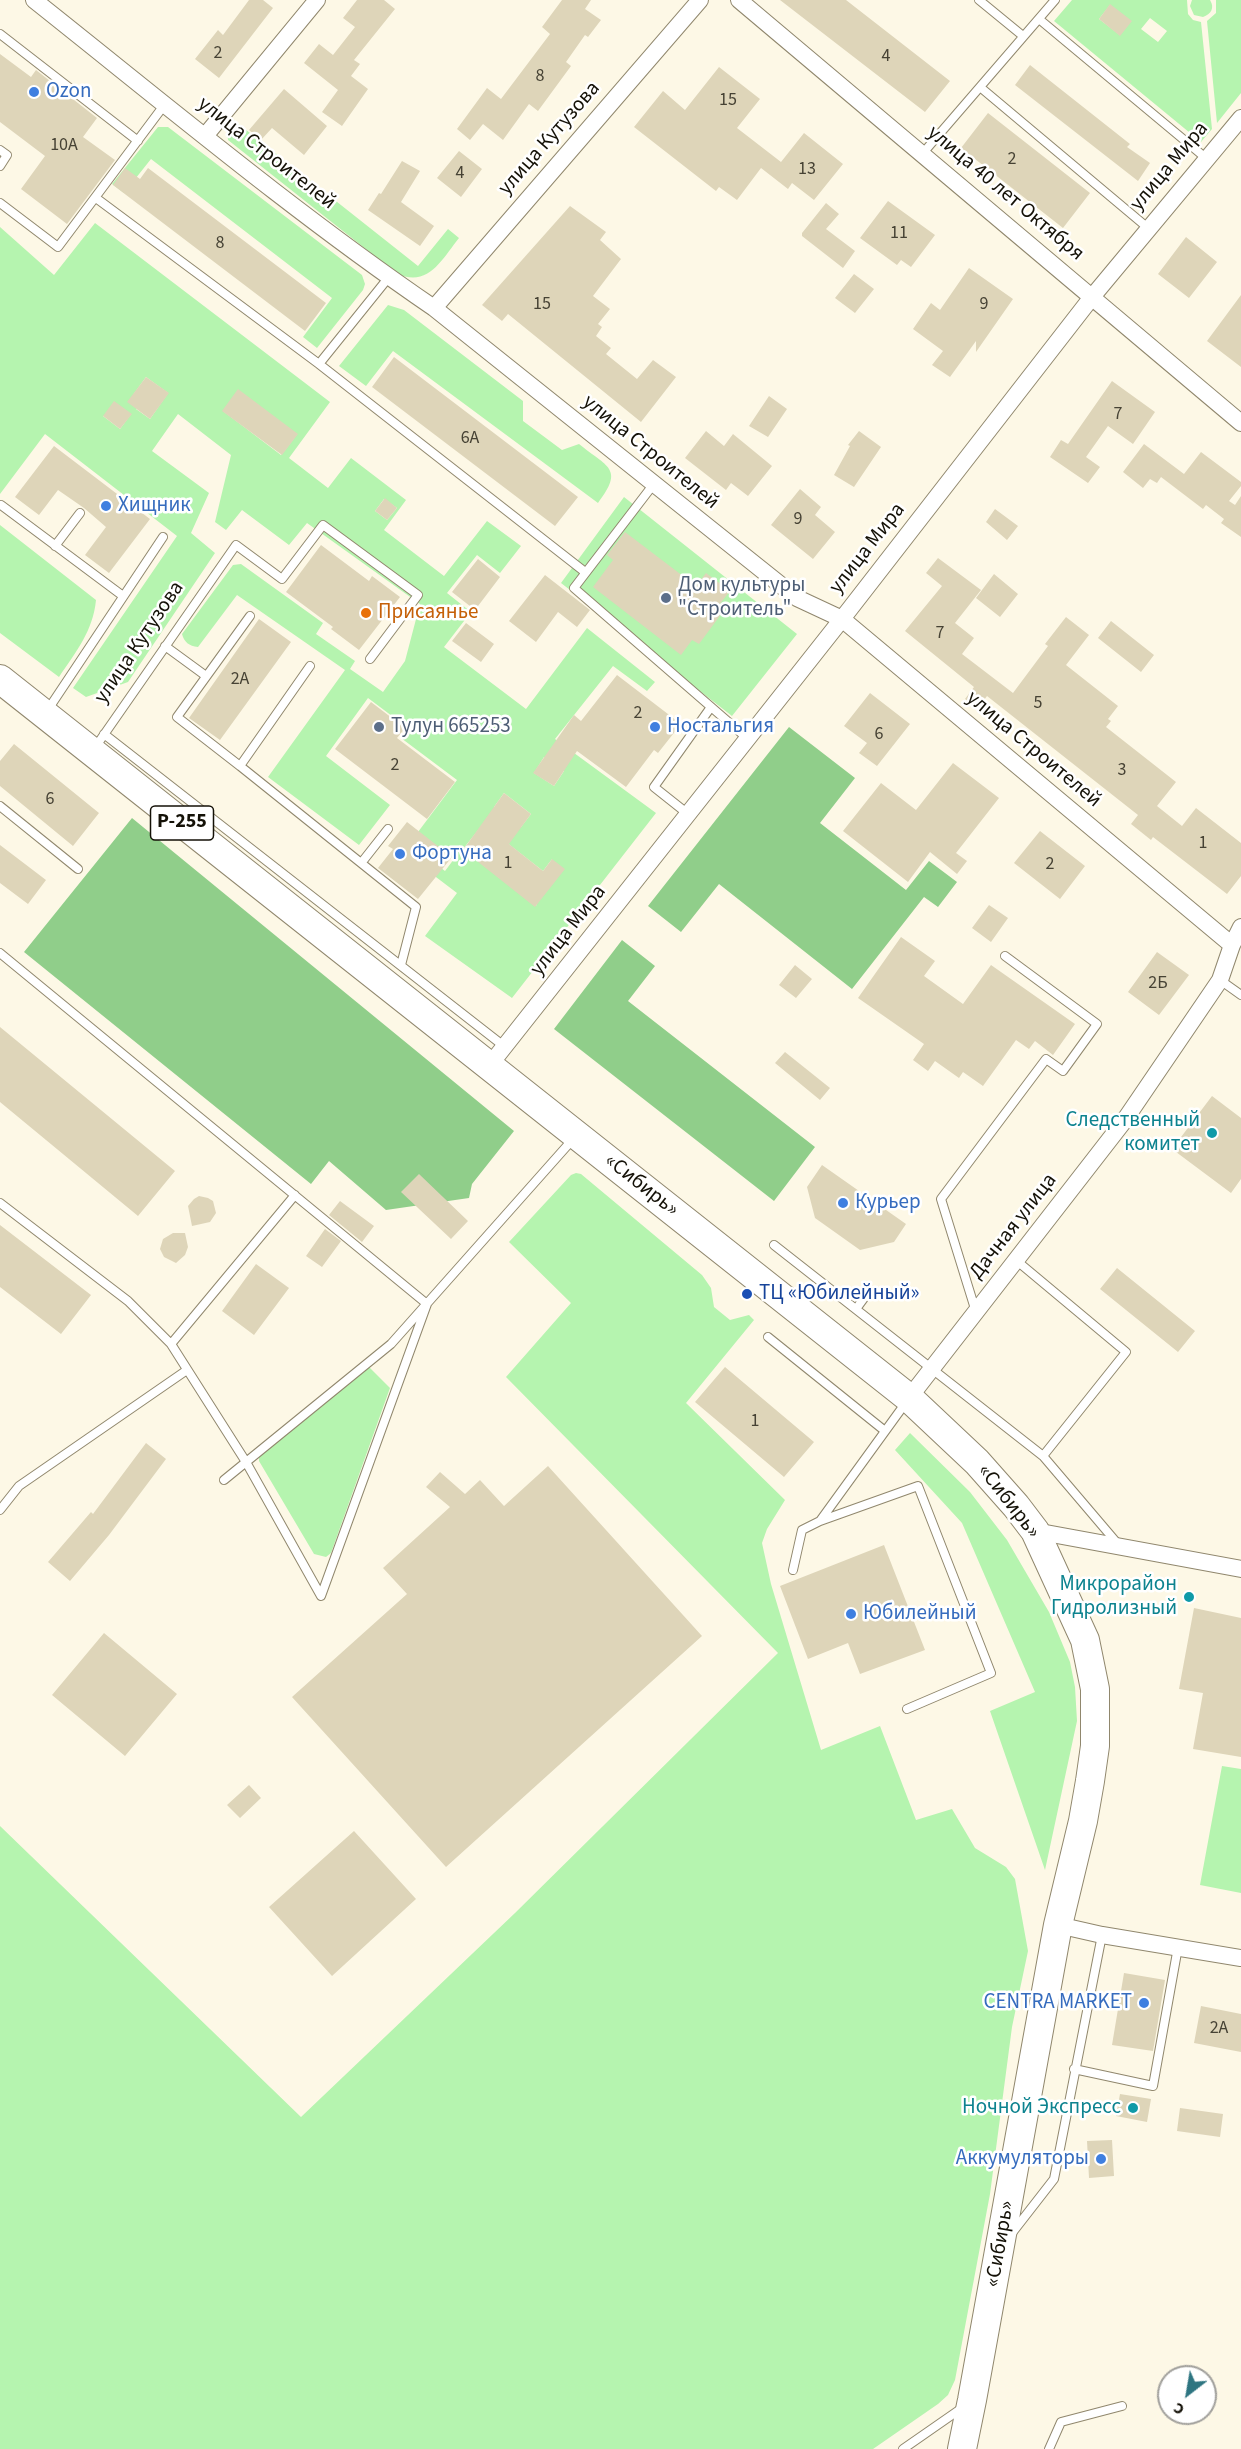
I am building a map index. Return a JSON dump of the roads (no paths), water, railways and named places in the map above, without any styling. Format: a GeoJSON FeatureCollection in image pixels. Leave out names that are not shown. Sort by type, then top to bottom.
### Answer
{"type":"FeatureCollection","features":[{"type":"Feature","properties":{"kind":"highway","name":"Р-255"},"geometry":{"type":"LineString","coordinates":[[0,678],[45,714],[98,743]]}},
{"type":"Feature","properties":{"kind":"highway","name":"«Сибирь»"},"geometry":{"type":"LineString","coordinates":[[98,743],[364,968],[498,1057],[576,1136],[909,1398],[977,1461],[1035,1531],[1076,1616],[1084,1640],[1095,1689],[1095,1746],[1083,1821],[1058,1924],[962,2449]]}},
{"type":"Feature","properties":{"kind":"street","name":"улица Строителей"},"geometry":{"type":"LineString","coordinates":[[34,0],[205,136],[390,278],[434,308],[797,598],[842,619],[1232,945]]}},
{"type":"Feature","properties":{"kind":"street"},"geometry":{"type":"LineString","coordinates":[[205,136],[317,0]]}},
{"type":"Feature","properties":{"kind":"street","name":"улица Кутузова"},"geometry":{"type":"LineString","coordinates":[[434,308],[700,0]]}},
{"type":"Feature","properties":{"kind":"street","name":"улица 40 лет Октября"},"geometry":{"type":"LineString","coordinates":[[739,0],[1240,421]]}},
{"type":"Feature","properties":{"kind":"street","name":"улица Мира"},"geometry":{"type":"LineString","coordinates":[[498,1057],[1092,297],[1241,118]]}},
{"type":"Feature","properties":{"kind":"street","name":"Дачная улица"},"geometry":{"type":"LineString","coordinates":[[909,1398],[1124,1121],[1220,980],[1241,927]]}},
{"type":"Feature","properties":{"kind":"street"},"geometry":{"type":"LineString","coordinates":[[1035,1531],[1241,1569]]}},
{"type":"Feature","properties":{"kind":"street"},"geometry":{"type":"LineString","coordinates":[[1058,1924],[1102,1935],[1241,1958]]}},
{"type":"Feature","properties":{"kind":"lane"},"geometry":{"type":"LineString","coordinates":[[979,0],[1023,36]]}},
{"type":"Feature","properties":{"kind":"lane"},"geometry":{"type":"LineString","coordinates":[[923,153],[1055,0]]}},
{"type":"Feature","properties":{"kind":"lane"},"geometry":{"type":"LineString","coordinates":[[1039,19],[1207,159]]}},
{"type":"Feature","properties":{"kind":"lane"},"geometry":{"type":"LineString","coordinates":[[0,34],[138,141]]}},
{"type":"Feature","properties":{"kind":"lane"},"geometry":{"type":"LineString","coordinates":[[980,87],[1148,228]]}},
{"type":"Feature","properties":{"kind":"lane"},"geometry":{"type":"LineString","coordinates":[[0,203],[58,248],[165,104]]}},
{"type":"Feature","properties":{"kind":"lane"},"geometry":{"type":"LineString","coordinates":[[0,150],[7,155],[0,166]]}},
{"type":"Feature","properties":{"kind":"lane"},"geometry":{"type":"LineString","coordinates":[[96,198],[319,364],[585,572]]}},
{"type":"Feature","properties":{"kind":"lane"},"geometry":{"type":"LineString","coordinates":[[319,364],[390,278]]}},
{"type":"Feature","properties":{"kind":"lane"},"geometry":{"type":"LineString","coordinates":[[653,485],[573,588],[748,739]]}},
{"type":"Feature","properties":{"kind":"lane"},"geometry":{"type":"LineString","coordinates":[[1,505],[123,597]]}},
{"type":"Feature","properties":{"kind":"lane"},"geometry":{"type":"LineString","coordinates":[[55,546],[80,513]]}},
{"type":"Feature","properties":{"kind":"lane","name":"улица Кутузова"},"geometry":{"type":"LineString","coordinates":[[98,743],[236,545],[282,579],[323,525],[417,595],[370,659]]}},
{"type":"Feature","properties":{"kind":"lane"},"geometry":{"type":"LineString","coordinates":[[45,714],[163,537]]}},
{"type":"Feature","properties":{"kind":"lane"},"geometry":{"type":"LineString","coordinates":[[250,616],[177,717],[416,907],[401,966]]}},
{"type":"Feature","properties":{"kind":"lane"},"geometry":{"type":"LineString","coordinates":[[165,646],[206,676]]}},
{"type":"Feature","properties":{"kind":"lane"},"geometry":{"type":"LineString","coordinates":[[240,766],[310,666]]}},
{"type":"Feature","properties":{"kind":"lane"},"geometry":{"type":"LineString","coordinates":[[688,814],[654,787],[711,706]]}},
{"type":"Feature","properties":{"kind":"lane"},"geometry":{"type":"LineString","coordinates":[[98,743],[401,966],[498,1057]]}},
{"type":"Feature","properties":{"kind":"lane"},"geometry":{"type":"LineString","coordinates":[[0,806],[78,869]]}},
{"type":"Feature","properties":{"kind":"lane"},"geometry":{"type":"LineString","coordinates":[[362,862],[388,830]]}},
{"type":"Feature","properties":{"kind":"lane"},"geometry":{"type":"LineString","coordinates":[[0,953],[427,1304]]}},
{"type":"Feature","properties":{"kind":"lane"},"geometry":{"type":"LineString","coordinates":[[976,1313],[941,1199],[1046,1059],[1063,1071],[1097,1024],[1005,956]]}},
{"type":"Feature","properties":{"kind":"lane"},"geometry":{"type":"LineString","coordinates":[[1220,980],[1241,995]]}},
{"type":"Feature","properties":{"kind":"lane"},"geometry":{"type":"LineString","coordinates":[[224,1480],[391,1344],[576,1136]]}},
{"type":"Feature","properties":{"kind":"lane"},"geometry":{"type":"LineString","coordinates":[[171,1344],[295,1195]]}},
{"type":"Feature","properties":{"kind":"lane"},"geometry":{"type":"LineString","coordinates":[[0,1203],[128,1300],[171,1344],[246,1462],[321,1596],[427,1304]]}},
{"type":"Feature","properties":{"kind":"lane"},"geometry":{"type":"LineString","coordinates":[[774,1245],[1043,1456],[1120,1547]]}},
{"type":"Feature","properties":{"kind":"lane"},"geometry":{"type":"LineString","coordinates":[[1017,1261],[1126,1352],[1043,1456]]}},
{"type":"Feature","properties":{"kind":"lane"},"geometry":{"type":"LineString","coordinates":[[856,1309],[867,1294]]}},
{"type":"Feature","properties":{"kind":"lane"},"geometry":{"type":"LineString","coordinates":[[768,1337],[885,1431]]}},
{"type":"Feature","properties":{"kind":"lane"},"geometry":{"type":"LineString","coordinates":[[0,1510],[19,1486],[187,1371]]}},
{"type":"Feature","properties":{"kind":"lane"},"geometry":{"type":"LineString","coordinates":[[820,1521],[909,1398]]}},
{"type":"Feature","properties":{"kind":"lane"},"geometry":{"type":"LineString","coordinates":[[793,1570],[802,1530],[820,1521],[918,1486],[991,1673],[908,1709]]}},
{"type":"Feature","properties":{"kind":"lane"},"geometry":{"type":"LineString","coordinates":[[1000,2250],[1054,2179],[1102,1935]]}},
{"type":"Feature","properties":{"kind":"lane"},"geometry":{"type":"LineString","coordinates":[[1074,2069],[1154,2086],[1178,1947]]}},
{"type":"Feature","properties":{"kind":"lane"},"geometry":{"type":"LineString","coordinates":[[903,2449],[972,2400]]}},
{"type":"Feature","properties":{"kind":"lane"},"geometry":{"type":"LineString","coordinates":[[1049,2449],[1061,2422],[1122,2406]]}},
{"type":"Feature","properties":{"kind":"place","name":"Ozon"},"geometry":{"type":"Point","coordinates":[34,92]}},
{"type":"Feature","properties":{"kind":"place","name":"Хищник"},"geometry":{"type":"Point","coordinates":[106,506]}},
{"type":"Feature","properties":{"kind":"place","name":"Дом культуры \"Строитель\""},"geometry":{"type":"Point","coordinates":[666,598]}},
{"type":"Feature","properties":{"kind":"place","name":"Присаянье"},"geometry":{"type":"Point","coordinates":[366,613]}},
{"type":"Feature","properties":{"kind":"place","name":"Тулун 665253"},"geometry":{"type":"Point","coordinates":[379,727]}},
{"type":"Feature","properties":{"kind":"place","name":"Ностальгия"},"geometry":{"type":"Point","coordinates":[655,727]}},
{"type":"Feature","properties":{"kind":"place","name":"Фортуна"},"geometry":{"type":"Point","coordinates":[400,854]}},
{"type":"Feature","properties":{"kind":"place","name":"Следственный комитет"},"geometry":{"type":"Point","coordinates":[1212,1133]}},
{"type":"Feature","properties":{"kind":"place","name":"Курьер"},"geometry":{"type":"Point","coordinates":[843,1203]}},
{"type":"Feature","properties":{"kind":"place","name":"ТЦ «Юбилейный»"},"geometry":{"type":"Point","coordinates":[747,1294]}},
{"type":"Feature","properties":{"kind":"place","name":"Микрорайон Гидролизный"},"geometry":{"type":"Point","coordinates":[1189,1597]}},
{"type":"Feature","properties":{"kind":"place","name":"Юбилейный"},"geometry":{"type":"Point","coordinates":[851,1614]}},
{"type":"Feature","properties":{"kind":"place","name":"CENTRA MARKET"},"geometry":{"type":"Point","coordinates":[1144,2003]}},
{"type":"Feature","properties":{"kind":"place","name":"Ночной Экспресс"},"geometry":{"type":"Point","coordinates":[1133,2108]}},
{"type":"Feature","properties":{"kind":"place","name":"Аккумуляторы"},"geometry":{"type":"Point","coordinates":[1101,2159]}}]}
